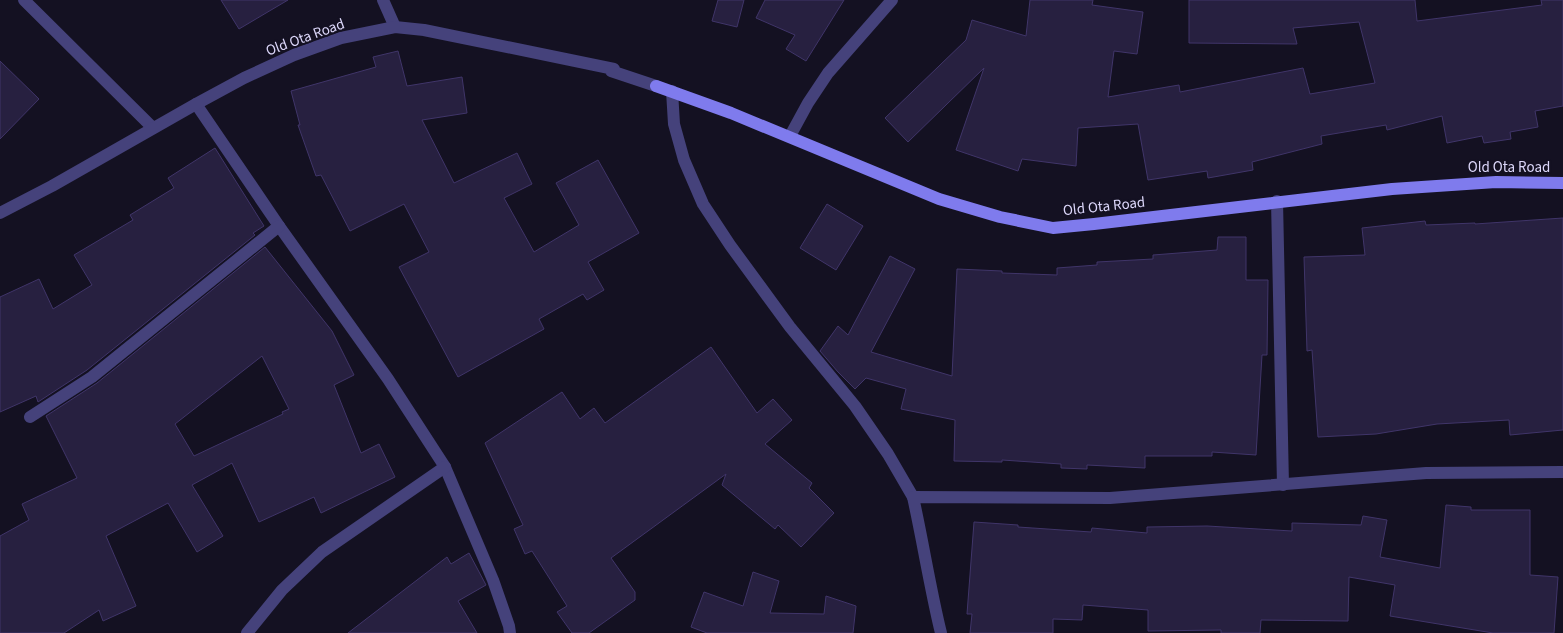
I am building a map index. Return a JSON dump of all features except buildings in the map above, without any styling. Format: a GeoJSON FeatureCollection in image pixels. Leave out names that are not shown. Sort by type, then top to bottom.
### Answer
{"type":"FeatureCollection","features":[{"type":"Feature","properties":{"kind":"street"},"geometry":{"type":"LineString","coordinates":[[24,0],[153,128]]}},
{"type":"Feature","properties":{"kind":"street"},"geometry":{"type":"LineString","coordinates":[[383,0],[395,27]]}},
{"type":"Feature","properties":{"kind":"street"},"geometry":{"type":"LineString","coordinates":[[790,136],[808,103],[828,73],[892,0]]}},
{"type":"Feature","properties":{"kind":"street","name":"Old Ota Road"},"geometry":{"type":"LineString","coordinates":[[0,213],[52,186],[244,78],[294,55],[341,38],[395,27],[424,30],[614,69],[611,71],[672,91],[790,136],[939,199],[1000,217],[1053,228],[1392,189],[1496,182],[1563,183]]}},
{"type":"Feature","properties":{"kind":"street"},"geometry":{"type":"LineString","coordinates":[[672,91],[674,124],[684,160],[703,204],[730,246],[790,327],[855,406],[888,454],[913,497],[941,633]]}},
{"type":"Feature","properties":{"kind":"street"},"geometry":{"type":"LineString","coordinates":[[196,104],[279,226],[388,379],[445,467],[493,580],[510,633]]}},
{"type":"Feature","properties":{"kind":"street"},"geometry":{"type":"LineString","coordinates":[[1277,201],[1283,485]]}},
{"type":"Feature","properties":{"kind":"street"},"geometry":{"type":"LineString","coordinates":[[30,417],[92,377],[279,226]]}},
{"type":"Feature","properties":{"kind":"street"},"geometry":{"type":"LineString","coordinates":[[247,633],[282,590],[322,552],[445,467]]}},
{"type":"Feature","properties":{"kind":"street"},"geometry":{"type":"LineString","coordinates":[[913,497],[1110,498],[1426,473],[1563,472]]}}]}
